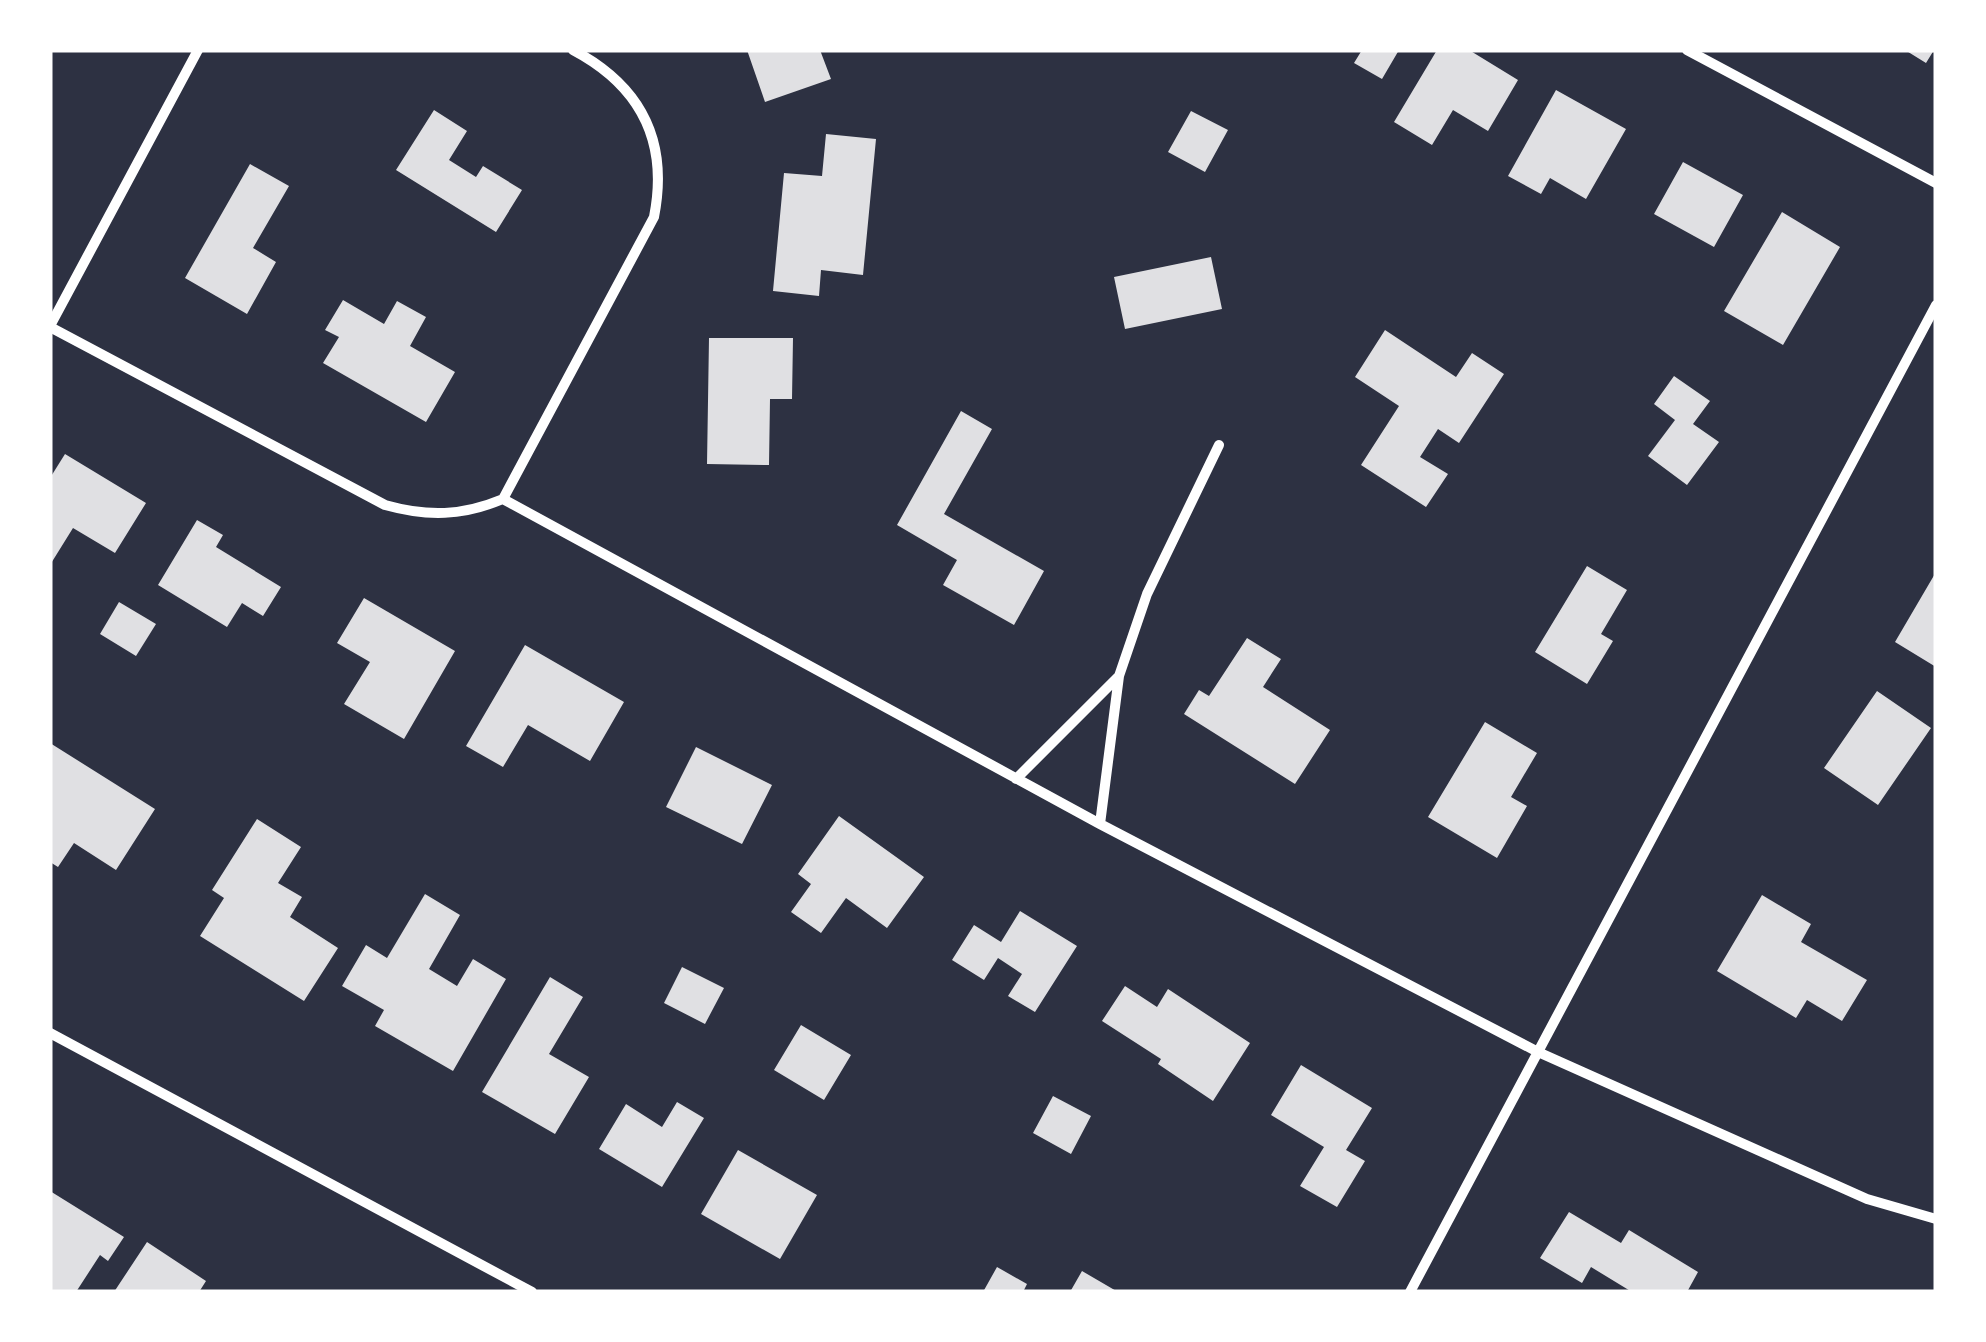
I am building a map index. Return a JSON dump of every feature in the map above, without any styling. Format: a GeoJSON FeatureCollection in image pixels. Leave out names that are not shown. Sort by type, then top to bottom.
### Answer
{"type":"FeatureCollection","features":[{"type":"Feature","properties":{"kind":"street"},"geometry":{"type":"LineString","coordinates":[[198,50],[50,327],[385,505],[416,514],[448,515],[502,499],[654,217],[660,173],[651,130],[629,92],[596,62],[573,50]]}},
{"type":"Feature","properties":{"kind":"street"},"geometry":{"type":"LineString","coordinates":[[1686,50],[1936,183]]}},
{"type":"Feature","properties":{"kind":"street"},"geometry":{"type":"LineString","coordinates":[[1410,1292],[1936,305]]}},
{"type":"Feature","properties":{"kind":"street"},"geometry":{"type":"LineString","coordinates":[[1100,824],[1119,676],[1147,594],[1219,445]]}},
{"type":"Feature","properties":{"kind":"street"},"geometry":{"type":"LineString","coordinates":[[502,499],[1100,824],[1538,1052],[1868,1199],[1936,1219]]}},
{"type":"Feature","properties":{"kind":"street"},"geometry":{"type":"LineString","coordinates":[[1016,779],[1119,676]]}},
{"type":"Feature","properties":{"kind":"street"},"geometry":{"type":"LineString","coordinates":[[50,1033],[532,1292]]}},
{"type":"Feature","properties":{"kind":"building"},"geometry":{"type":"Polygon","coordinates":[[[747,50],[820,50],[831,79],[765,102],[747,50]]]}},
{"type":"Feature","properties":{"kind":"building"},"geometry":{"type":"Polygon","coordinates":[[[1362,50],[1399,50],[1382,79],[1354,63],[1362,50]]]}},
{"type":"Feature","properties":{"kind":"building"},"geometry":{"type":"Polygon","coordinates":[[[1437,50],[1469,50],[1518,80],[1488,131],[1453,110],[1432,145],[1394,122],[1437,50]]]}},
{"type":"Feature","properties":{"kind":"building"},"geometry":{"type":"Polygon","coordinates":[[[1905,50],[1934,50],[1926,63],[1905,50]]]}},
{"type":"Feature","properties":{"kind":"building"},"geometry":{"type":"Polygon","coordinates":[[[1556,90],[1626,129],[1586,199],[1550,178],[1541,194],[1508,176],[1556,90]]]}},
{"type":"Feature","properties":{"kind":"building"},"geometry":{"type":"Polygon","coordinates":[[[434,110],[467,131],[449,160],[476,177],[483,166],[522,190],[496,232],[396,170],[434,110]]]}},
{"type":"Feature","properties":{"kind":"building"},"geometry":{"type":"Polygon","coordinates":[[[1191,111],[1228,130],[1205,172],[1168,152],[1191,111]]]}},
{"type":"Feature","properties":{"kind":"building"},"geometry":{"type":"Polygon","coordinates":[[[826,134],[876,139],[863,275],[821,270],[819,296],[773,291],[784,173],[822,176],[826,134]]]}},
{"type":"Feature","properties":{"kind":"building"},"geometry":{"type":"Polygon","coordinates":[[[1683,162],[1743,195],[1714,247],[1654,214],[1683,162]]]}},
{"type":"Feature","properties":{"kind":"building"},"geometry":{"type":"Polygon","coordinates":[[[250,164],[289,186],[253,248],[276,262],[247,314],[185,278],[250,164]]]}},
{"type":"Feature","properties":{"kind":"building"},"geometry":{"type":"Polygon","coordinates":[[[1782,212],[1840,247],[1783,345],[1724,311],[1782,212]]]}},
{"type":"Feature","properties":{"kind":"building"},"geometry":{"type":"Polygon","coordinates":[[[1211,257],[1222,309],[1125,329],[1114,277],[1211,257]]]}},
{"type":"Feature","properties":{"kind":"building"},"geometry":{"type":"Polygon","coordinates":[[[343,300],[384,324],[397,301],[426,317],[410,346],[455,372],[426,422],[323,363],[339,337],[325,330],[343,300]]]}},
{"type":"Feature","properties":{"kind":"building"},"geometry":{"type":"Polygon","coordinates":[[[1385,330],[1456,377],[1472,353],[1504,374],[1459,443],[1438,429],[1420,457],[1448,474],[1426,507],[1361,465],[1399,406],[1355,377],[1385,330]]]}},
{"type":"Feature","properties":{"kind":"building"},"geometry":{"type":"Polygon","coordinates":[[[709,338],[793,338],[792,399],[770,399],[769,465],[707,464],[709,338]]]}},
{"type":"Feature","properties":{"kind":"building"},"geometry":{"type":"Polygon","coordinates":[[[1674,376],[1710,401],[1693,424],[1719,442],[1687,485],[1648,456],[1675,420],[1654,404],[1674,376]]]}},
{"type":"Feature","properties":{"kind":"building"},"geometry":{"type":"Polygon","coordinates":[[[961,411],[992,429],[944,514],[1044,571],[1014,625],[943,585],[957,560],[897,525],[961,411]]]}},
{"type":"Feature","properties":{"kind":"building"},"geometry":{"type":"Polygon","coordinates":[[[65,454],[146,503],[115,553],[73,528],[50,565],[50,478],[65,454]]]}},
{"type":"Feature","properties":{"kind":"building"},"geometry":{"type":"Polygon","coordinates":[[[197,520],[223,535],[216,547],[281,587],[263,616],[242,603],[227,627],[158,585],[197,520]]]}},
{"type":"Feature","properties":{"kind":"building"},"geometry":{"type":"Polygon","coordinates":[[[1587,566],[1627,590],[1601,634],[1613,641],[1587,684],[1535,652],[1587,566]]]}},
{"type":"Feature","properties":{"kind":"building"},"geometry":{"type":"Polygon","coordinates":[[[1936,572],[1936,667],[1895,642],[1936,572]]]}},
{"type":"Feature","properties":{"kind":"building"},"geometry":{"type":"Polygon","coordinates":[[[364,598],[455,651],[404,739],[344,704],[370,662],[337,643],[364,598]]]}},
{"type":"Feature","properties":{"kind":"building"},"geometry":{"type":"Polygon","coordinates":[[[119,602],[156,624],[136,656],[100,634],[119,602]]]}},
{"type":"Feature","properties":{"kind":"building"},"geometry":{"type":"Polygon","coordinates":[[[1247,638],[1281,659],[1263,687],[1330,730],[1295,784],[1184,714],[1199,690],[1209,696],[1247,638]]]}},
{"type":"Feature","properties":{"kind":"building"},"geometry":{"type":"Polygon","coordinates":[[[525,645],[624,702],[590,761],[528,725],[503,767],[466,746],[525,645]]]}},
{"type":"Feature","properties":{"kind":"building"},"geometry":{"type":"Polygon","coordinates":[[[1877,691],[1931,728],[1878,805],[1824,768],[1877,691]]]}},
{"type":"Feature","properties":{"kind":"building"},"geometry":{"type":"Polygon","coordinates":[[[1485,722],[1537,753],[1511,797],[1527,806],[1497,858],[1428,817],[1485,722]]]}},
{"type":"Feature","properties":{"kind":"building"},"geometry":{"type":"Polygon","coordinates":[[[50,743],[155,809],[116,870],[74,843],[58,867],[50,862],[50,743]]]}},
{"type":"Feature","properties":{"kind":"building"},"geometry":{"type":"Polygon","coordinates":[[[696,747],[772,785],[742,844],[666,807],[696,747]]]}},
{"type":"Feature","properties":{"kind":"building"},"geometry":{"type":"Polygon","coordinates":[[[839,816],[924,877],[887,928],[846,898],[821,933],[791,912],[811,884],[798,874],[839,816]]]}},
{"type":"Feature","properties":{"kind":"building"},"geometry":{"type":"Polygon","coordinates":[[[257,819],[301,847],[278,883],[302,897],[290,917],[338,948],[304,1001],[200,936],[224,898],[212,890],[257,819]]]}},
{"type":"Feature","properties":{"kind":"building"},"geometry":{"type":"Polygon","coordinates":[[[425,894],[460,915],[429,969],[457,986],[473,959],[506,979],[453,1071],[375,1026],[384,1010],[342,986],[366,945],[387,958],[425,894]]]}},
{"type":"Feature","properties":{"kind":"building"},"geometry":{"type":"Polygon","coordinates":[[[1762,895],[1811,924],[1801,942],[1867,980],[1842,1021],[1807,1000],[1796,1018],[1717,971],[1762,895]]]}},
{"type":"Feature","properties":{"kind":"building"},"geometry":{"type":"Polygon","coordinates":[[[1020,911],[1077,946],[1035,1012],[1008,996],[1022,974],[998,958],[984,980],[952,960],[974,925],[1001,942],[1020,911]]]}},
{"type":"Feature","properties":{"kind":"building"},"geometry":{"type":"Polygon","coordinates":[[[682,967],[724,988],[705,1024],[664,1003],[682,967]]]}},
{"type":"Feature","properties":{"kind":"building"},"geometry":{"type":"Polygon","coordinates":[[[550,977],[583,997],[549,1054],[589,1077],[555,1134],[482,1092],[550,977]]]}},
{"type":"Feature","properties":{"kind":"building"},"geometry":{"type":"Polygon","coordinates":[[[1125,986],[1157,1007],[1168,989],[1250,1043],[1213,1101],[1158,1064],[1161,1059],[1102,1021],[1125,986]]]}},
{"type":"Feature","properties":{"kind":"building"},"geometry":{"type":"Polygon","coordinates":[[[801,1025],[851,1055],[824,1100],[774,1070],[801,1025]]]}},
{"type":"Feature","properties":{"kind":"building"},"geometry":{"type":"Polygon","coordinates":[[[1301,1065],[1372,1108],[1346,1150],[1365,1161],[1337,1207],[1300,1186],[1324,1147],[1271,1115],[1301,1065]]]}},
{"type":"Feature","properties":{"kind":"building"},"geometry":{"type":"Polygon","coordinates":[[[1053,1096],[1091,1116],[1071,1154],[1033,1133],[1053,1096]]]}},
{"type":"Feature","properties":{"kind":"building"},"geometry":{"type":"Polygon","coordinates":[[[677,1102],[704,1118],[662,1187],[599,1149],[626,1104],[662,1127],[677,1102]]]}},
{"type":"Feature","properties":{"kind":"building"},"geometry":{"type":"Polygon","coordinates":[[[738,1150],[817,1195],[780,1259],[701,1214],[738,1150]]]}},
{"type":"Feature","properties":{"kind":"building"},"geometry":{"type":"Polygon","coordinates":[[[50,1191],[124,1237],[108,1261],[100,1255],[76,1292],[50,1292],[50,1191]]]}},
{"type":"Feature","properties":{"kind":"building"},"geometry":{"type":"Polygon","coordinates":[[[1569,1212],[1621,1243],[1629,1230],[1698,1272],[1687,1292],[1632,1292],[1591,1267],[1582,1283],[1540,1258],[1569,1212]]]}},
{"type":"Feature","properties":{"kind":"building"},"geometry":{"type":"Polygon","coordinates":[[[147,1242],[206,1281],[199,1292],[114,1292],[147,1242]]]}},
{"type":"Feature","properties":{"kind":"building"},"geometry":{"type":"Polygon","coordinates":[[[997,1267],[1027,1284],[1023,1292],[983,1292],[997,1267]]]}},
{"type":"Feature","properties":{"kind":"building"},"geometry":{"type":"Polygon","coordinates":[[[1082,1271],[1118,1292],[1070,1292],[1082,1271]]]}}]}
